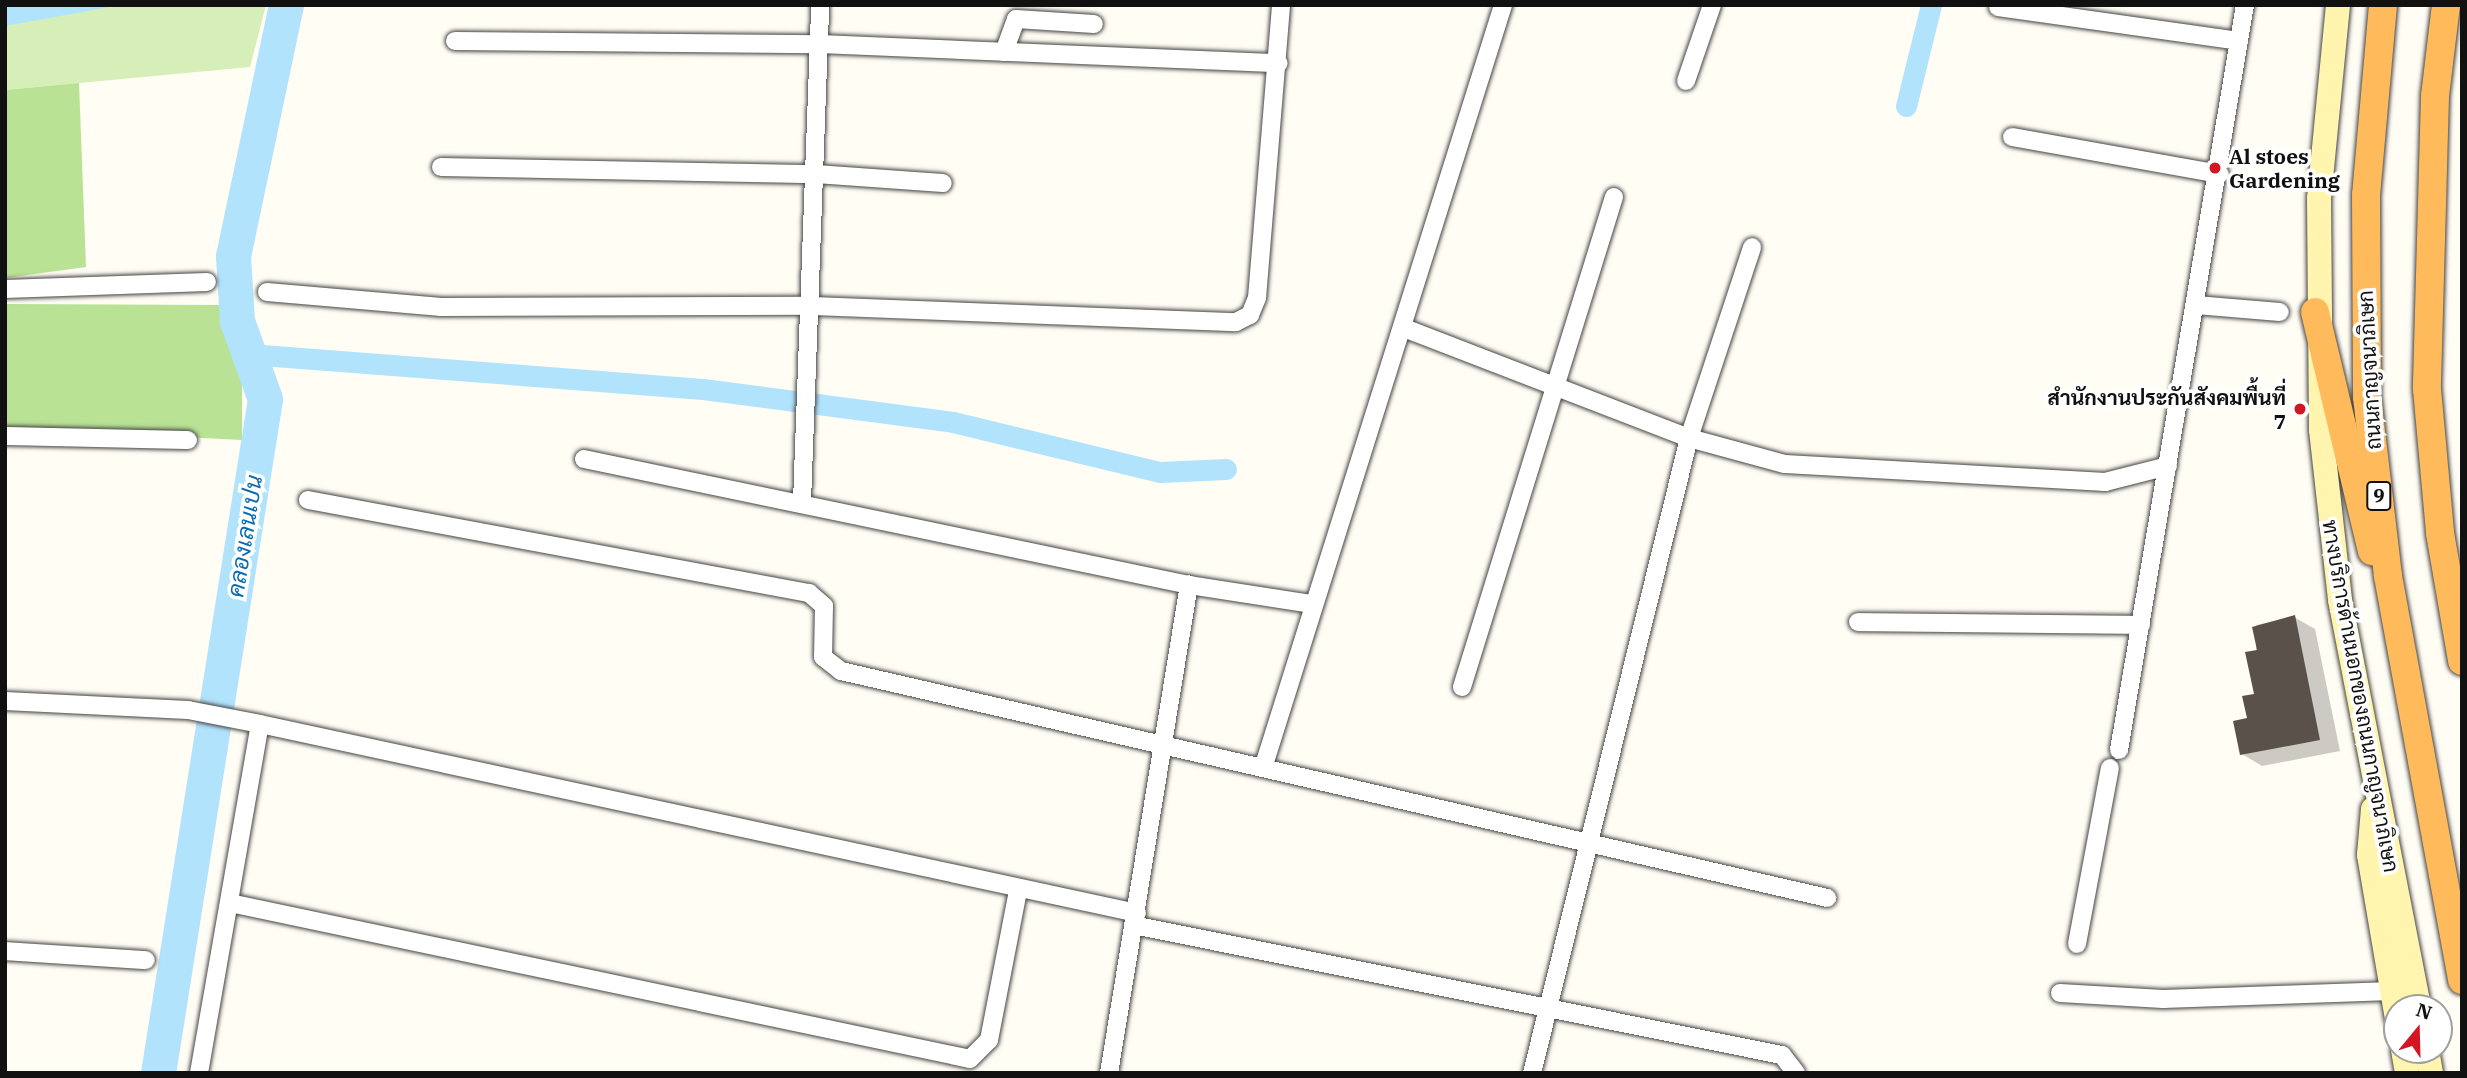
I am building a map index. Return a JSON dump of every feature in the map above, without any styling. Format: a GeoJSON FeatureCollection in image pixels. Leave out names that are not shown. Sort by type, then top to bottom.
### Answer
{"type":"FeatureCollection","features":[{"type":"Feature","properties":{"kind":"highway","name":"ถนนกาญจนาภิเษก"},"geometry":{"type":"LineString","coordinates":[[2383,5],[2365,195],[2362,333],[2394,609],[2462,980]]}},
{"type":"Feature","properties":{"kind":"highway"},"geometry":{"type":"LineString","coordinates":[[2446,5],[2434,110],[2427,389],[2440,533],[2462,661]]}},
{"type":"Feature","properties":{"kind":"highway"},"geometry":{"type":"LineString","coordinates":[[2315,312],[2365,532],[2394,609]]}},
{"type":"Feature","properties":{"kind":"highway"},"geometry":{"type":"LineString","coordinates":[[2427,389],[2462,544]]}},
{"type":"Feature","properties":{"kind":"main road","name":"ทางบริการด้านนอกของถนนกาญจนาภิเษก"},"geometry":{"type":"LineString","coordinates":[[2338,5],[2315,312],[2328,505],[2376,786],[2416,994]]}},
{"type":"Feature","properties":{"kind":"main road"},"geometry":{"type":"LineString","coordinates":[[2376,786],[2369,855],[2393,994]]}},
{"type":"Feature","properties":{"kind":"street"},"geometry":{"type":"LineString","coordinates":[[802,502],[813,306],[820,5]]}},
{"type":"Feature","properties":{"kind":"street"},"geometry":{"type":"LineString","coordinates":[[267,292],[441,307],[813,306],[1243,318],[1257,298],[1279,63],[1281,5]]}},
{"type":"Feature","properties":{"kind":"street"},"geometry":{"type":"LineString","coordinates":[[1264,765],[1312,604],[1404,328],[1503,5]]}},
{"type":"Feature","properties":{"kind":"street"},"geometry":{"type":"LineString","coordinates":[[1686,81],[1712,5]]}},
{"type":"Feature","properties":{"kind":"street"},"geometry":{"type":"LineString","coordinates":[[2119,750],[2220,174],[2245,5]]}},
{"type":"Feature","properties":{"kind":"street"},"geometry":{"type":"LineString","coordinates":[[1998,7],[2239,41]]}},
{"type":"Feature","properties":{"kind":"street"},"geometry":{"type":"LineString","coordinates":[[1004,52],[1016,19],[1094,24]]}},
{"type":"Feature","properties":{"kind":"street"},"geometry":{"type":"LineString","coordinates":[[455,41],[820,44],[1279,63]]}},
{"type":"Feature","properties":{"kind":"street"},"geometry":{"type":"LineString","coordinates":[[2012,137],[2220,174]]}},
{"type":"Feature","properties":{"kind":"street"},"geometry":{"type":"LineString","coordinates":[[441,167],[816,174],[943,183]]}},
{"type":"Feature","properties":{"kind":"street"},"geometry":{"type":"LineString","coordinates":[[1462,687],[1551,385],[1614,197]]}},
{"type":"Feature","properties":{"kind":"street"},"geometry":{"type":"LineString","coordinates":[[1532,1073],[1545,1003],[1588,846],[1689,438],[1752,247]]}},
{"type":"Feature","properties":{"kind":"street"},"geometry":{"type":"LineString","coordinates":[[5,289],[206,282]]}},
{"type":"Feature","properties":{"kind":"street"},"geometry":{"type":"LineString","coordinates":[[2196,305],[2280,312]]}},
{"type":"Feature","properties":{"kind":"street"},"geometry":{"type":"LineString","coordinates":[[1404,328],[1689,438],[1799,464],[2105,482],[2168,466]]}},
{"type":"Feature","properties":{"kind":"street"},"geometry":{"type":"LineString","coordinates":[[5,436],[188,440]]}},
{"type":"Feature","properties":{"kind":"street"},"geometry":{"type":"LineString","coordinates":[[584,459],[802,502],[1189,585],[1312,604]]}},
{"type":"Feature","properties":{"kind":"street"},"geometry":{"type":"LineString","coordinates":[[308,500],[810,593],[824,606],[823,657],[829,666],[1166,746],[1264,765],[1588,846],[1827,898]]}},
{"type":"Feature","properties":{"kind":"street"},"geometry":{"type":"LineString","coordinates":[[1109,1073],[1166,746],[1189,585]]}},
{"type":"Feature","properties":{"kind":"street"},"geometry":{"type":"LineString","coordinates":[[1858,622],[2141,625]]}},
{"type":"Feature","properties":{"kind":"street"},"geometry":{"type":"LineString","coordinates":[[5,701],[188,710],[252,722],[1135,919],[1545,1003],[1782,1055],[1796,1073]]}},
{"type":"Feature","properties":{"kind":"street"},"geometry":{"type":"LineString","coordinates":[[199,1073],[230,903],[252,722]]}},
{"type":"Feature","properties":{"kind":"street"},"geometry":{"type":"LineString","coordinates":[[2077,944],[2110,768]]}},
{"type":"Feature","properties":{"kind":"street"},"geometry":{"type":"LineString","coordinates":[[230,903],[970,1059],[989,1040],[1018,891]]}},
{"type":"Feature","properties":{"kind":"street"},"geometry":{"type":"LineString","coordinates":[[5,951],[146,960]]}},
{"type":"Feature","properties":{"kind":"street"},"geometry":{"type":"LineString","coordinates":[[2060,993],[2162,999],[2392,991]]}},
{"type":"Feature","properties":{"kind":"green space"},"geometry":{"type":"Polygon","coordinates":[[[5,5],[266,5],[250,67],[5,90],[5,5]]]}},
{"type":"Feature","properties":{"kind":"green space"},"geometry":{"type":"Polygon","coordinates":[[[79,83],[86,267],[5,278],[5,90],[79,83]]]}},
{"type":"Feature","properties":{"kind":"green space"},"geometry":{"type":"Polygon","coordinates":[[[5,304],[221,305],[242,373],[242,440],[5,428],[5,304]]]}},
{"type":"Feature","properties":{"kind":"water"},"geometry":{"type":"Polygon","coordinates":[[[5,5],[121,5],[5,26],[5,5]]]}},
{"type":"Feature","properties":{"kind":"building"},"geometry":{"type":"Polygon","coordinates":[[[2295,615],[2320,740],[2240,755],[2233,721],[2247,718],[2242,696],[2254,694],[2245,652],[2257,650],[2252,627],[2295,615]]]}},
{"type":"Feature","properties":{"kind":"waterway","name":"คลองเลนเปน"},"geometry":{"type":"LineString","coordinates":[[158,1073],[265,399],[237,321],[233,256],[286,5]]}},
{"type":"Feature","properties":{"kind":"waterway"},"geometry":{"type":"LineString","coordinates":[[1906,106],[1931,5]]}},
{"type":"Feature","properties":{"kind":"waterway"},"geometry":{"type":"LineString","coordinates":[[249,354],[703,389],[953,422],[1160,472],[1226,469]]}},
{"type":"Feature","properties":{"kind":"place","name":"Al stoes Gardening"},"geometry":{"type":"Point","coordinates":[2215,168]}},
{"type":"Feature","properties":{"kind":"place","name":"สำนักงานประกันสังคมพื้นที่ 7"},"geometry":{"type":"Point","coordinates":[2300,409]}}]}
